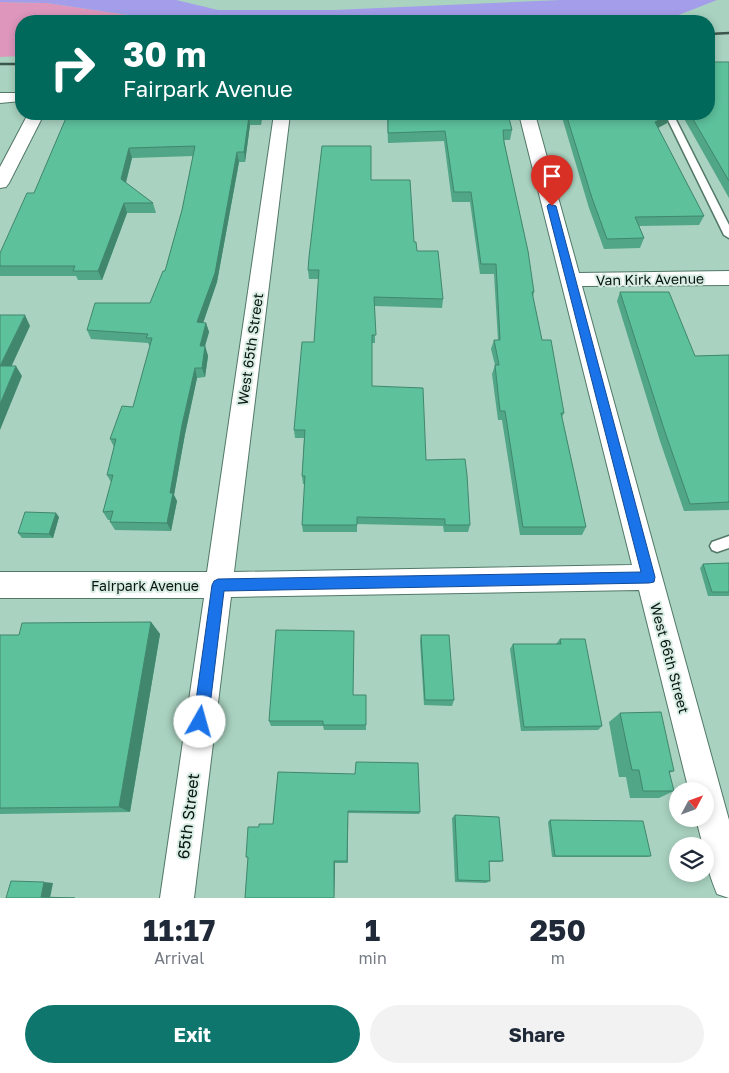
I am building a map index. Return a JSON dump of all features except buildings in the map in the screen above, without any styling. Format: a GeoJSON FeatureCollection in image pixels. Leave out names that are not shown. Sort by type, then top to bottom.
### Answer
{"type":"FeatureCollection","features":[{"type":"Feature","properties":{"kind":"street"},"geometry":{"type":"LineString","coordinates":[[0,98],[15,97]]}},
{"type":"Feature","properties":{"kind":"street"},"geometry":{"type":"LineString","coordinates":[[0,183],[33,120]]}},
{"type":"Feature","properties":{"kind":"street","name":"West 65th Street"},"geometry":{"type":"LineString","coordinates":[[218,585],[281,120]]}},
{"type":"Feature","properties":{"kind":"street","name":"West 66th Street"},"geometry":{"type":"LineString","coordinates":[[529,120],[649,577],[719,809],[729,882]]}},
{"type":"Feature","properties":{"kind":"street","name":"Van Kirk Avenue"},"geometry":{"type":"LineString","coordinates":[[571,280],[729,278]]}},
{"type":"Feature","properties":{"kind":"street","name":"Fairpark Avenue"},"geometry":{"type":"LineString","coordinates":[[0,585],[218,585],[649,577]]}},
{"type":"Feature","properties":{"kind":"street","name":"65th Street"},"geometry":{"type":"LineString","coordinates":[[177,898],[218,585]]}},
{"type":"Feature","properties":{"kind":"lane"},"geometry":{"type":"LineString","coordinates":[[671,120],[729,235]]}},
{"type":"Feature","properties":{"kind":"shaded area"},"geometry":{"type":"Polygon","coordinates":[[[0,0],[176,0],[218,10],[334,10],[561,0],[717,0],[679,15],[128,15],[47,3],[0,2],[0,0]]]}},
{"type":"Feature","properties":{"kind":"shaded area"},"geometry":{"type":"Polygon","coordinates":[[[0,2],[47,3],[128,15],[15,15],[15,56],[0,57],[0,2]]]}},
{"type":"Feature","properties":{"kind":"railway"},"geometry":{"type":"LineString","coordinates":[[715,34],[729,33]]}},
{"type":"Feature","properties":{"kind":"railway"},"geometry":{"type":"LineString","coordinates":[[0,64],[15,64]]}},
{"type":"Feature","properties":{"kind":"route"},"geometry":{"type":"LineString","coordinates":[[200,722],[218,585],[649,577],[552,206]]}}]}
